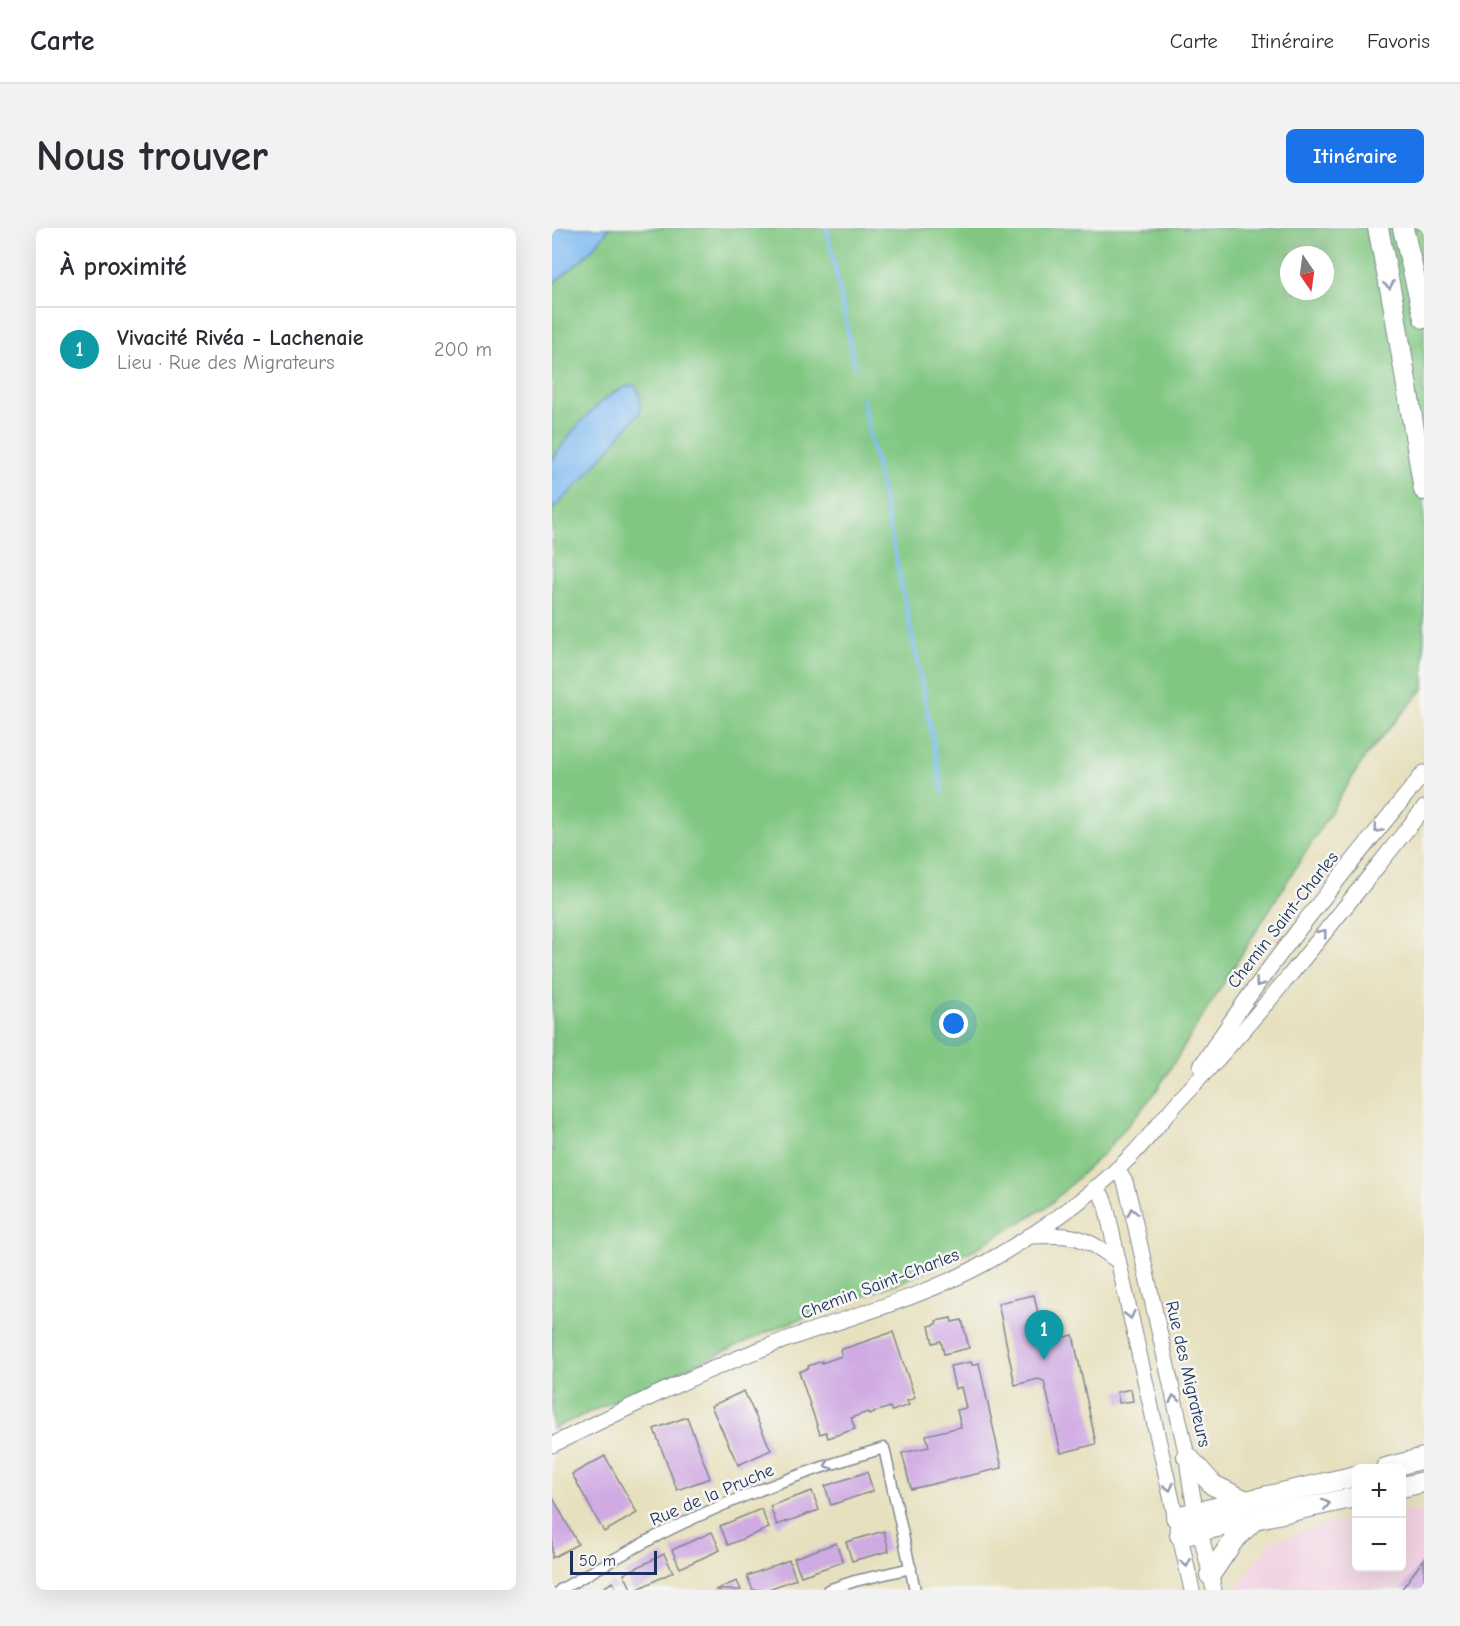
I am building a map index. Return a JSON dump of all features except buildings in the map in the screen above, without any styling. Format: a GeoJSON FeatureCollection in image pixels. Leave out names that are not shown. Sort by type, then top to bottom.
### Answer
{"type":"FeatureCollection","features":[{"type":"Feature","properties":{"kind":"highway"},"geometry":{"type":"LineString","coordinates":[[1378,228],[1424,490]]}},
{"type":"Feature","properties":{"kind":"highway"},"geometry":{"type":"LineString","coordinates":[[1403,228],[1424,318]]}},
{"type":"Feature","properties":{"kind":"highway"},"geometry":{"type":"LineString","coordinates":[[1187,1456],[1213,1485],[1246,1501]]}},
{"type":"Feature","properties":{"kind":"highway"},"geometry":{"type":"LineString","coordinates":[[1401,1464],[1424,1458]]}},
{"type":"Feature","properties":{"kind":"highway"},"geometry":{"type":"LineString","coordinates":[[1178,1526],[1198,1521],[1246,1501],[1352,1477]]}},
{"type":"Feature","properties":{"kind":"highway"},"geometry":{"type":"LineString","coordinates":[[1406,1486],[1424,1482]]}},
{"type":"Feature","properties":{"kind":"highway"},"geometry":{"type":"LineString","coordinates":[[1198,1521],[1254,1520],[1352,1498]]}},
{"type":"Feature","properties":{"kind":"highway"},"geometry":{"type":"LineString","coordinates":[[1212,1582],[1233,1540],[1254,1520]]}},
{"type":"Feature","properties":{"kind":"main road","name":"Chemin Saint-Charles"},"geometry":{"type":"LineString","coordinates":[[1182,1097],[1232,1018],[1290,941],[1420,778]]}},
{"type":"Feature","properties":{"kind":"main road","name":"Chemin Saint-Charles"},"geometry":{"type":"LineString","coordinates":[[552,1445],[659,1392],[723,1364],[946,1283],[989,1261],[1029,1236],[1096,1187],[1150,1136],[1182,1097],[1246,1028],[1424,808]]}},
{"type":"Feature","properties":{"kind":"main road","name":"Rue des Migrateurs"},"geometry":{"type":"LineString","coordinates":[[1117,1168],[1127,1187],[1187,1456],[1189,1479],[1212,1582]]}},
{"type":"Feature","properties":{"kind":"main road"},"geometry":{"type":"LineString","coordinates":[[1096,1187],[1106,1206],[1192,1590]]}},
{"type":"Feature","properties":{"kind":"main road"},"geometry":{"type":"LineString","coordinates":[[1029,1236],[1078,1238],[1095,1245],[1118,1261]]}},
{"type":"Feature","properties":{"kind":"street","name":"Rue de la Pruche"},"geometry":{"type":"LineString","coordinates":[[560,1590],[632,1549],[709,1511],[822,1467],[884,1448],[910,1568]]}},
{"type":"Feature","properties":{"kind":"street"},"geometry":{"type":"LineString","coordinates":[[828,1590],[910,1568],[915,1590]]}},
{"type":"Feature","properties":{"kind":"shaded area"},"geometry":{"type":"Polygon","coordinates":[[[1424,1510],[1424,1590],[1236,1590],[1270,1542],[1319,1526],[1352,1519],[1352,1572],[1406,1572],[1406,1512],[1424,1510]]]}},
{"type":"Feature","properties":{"kind":"green space"},"geometry":{"type":"Polygon","coordinates":[[[609,228],[1424,228],[1424,688],[1365,757],[1155,1093],[1106,1151],[1048,1206],[977,1248],[897,1284],[781,1326],[552,1429],[552,510],[584,478],[640,412],[639,395],[635,386],[612,394],[588,415],[552,461],[552,284],[598,243],[609,228]]]}},
{"type":"Feature","properties":{"kind":"water"},"geometry":{"type":"Polygon","coordinates":[[[552,228],[609,228],[575,265],[552,284],[552,228]]]}},
{"type":"Feature","properties":{"kind":"water"},"geometry":{"type":"Polygon","coordinates":[[[635,385],[640,398],[640,412],[584,478],[552,510],[554,457],[575,429],[604,400],[625,387],[635,385]]]}},
{"type":"Feature","properties":{"kind":"waterway"},"geometry":{"type":"LineString","coordinates":[[827,228],[855,368]]}},
{"type":"Feature","properties":{"kind":"waterway"},"geometry":{"type":"LineString","coordinates":[[862,398],[943,792]]}},
{"type":"Feature","properties":{"kind":"place","name":"Vivacité Rivéa - Lachenaie"},"geometry":{"type":"Point","coordinates":[1044,1360]}}]}
